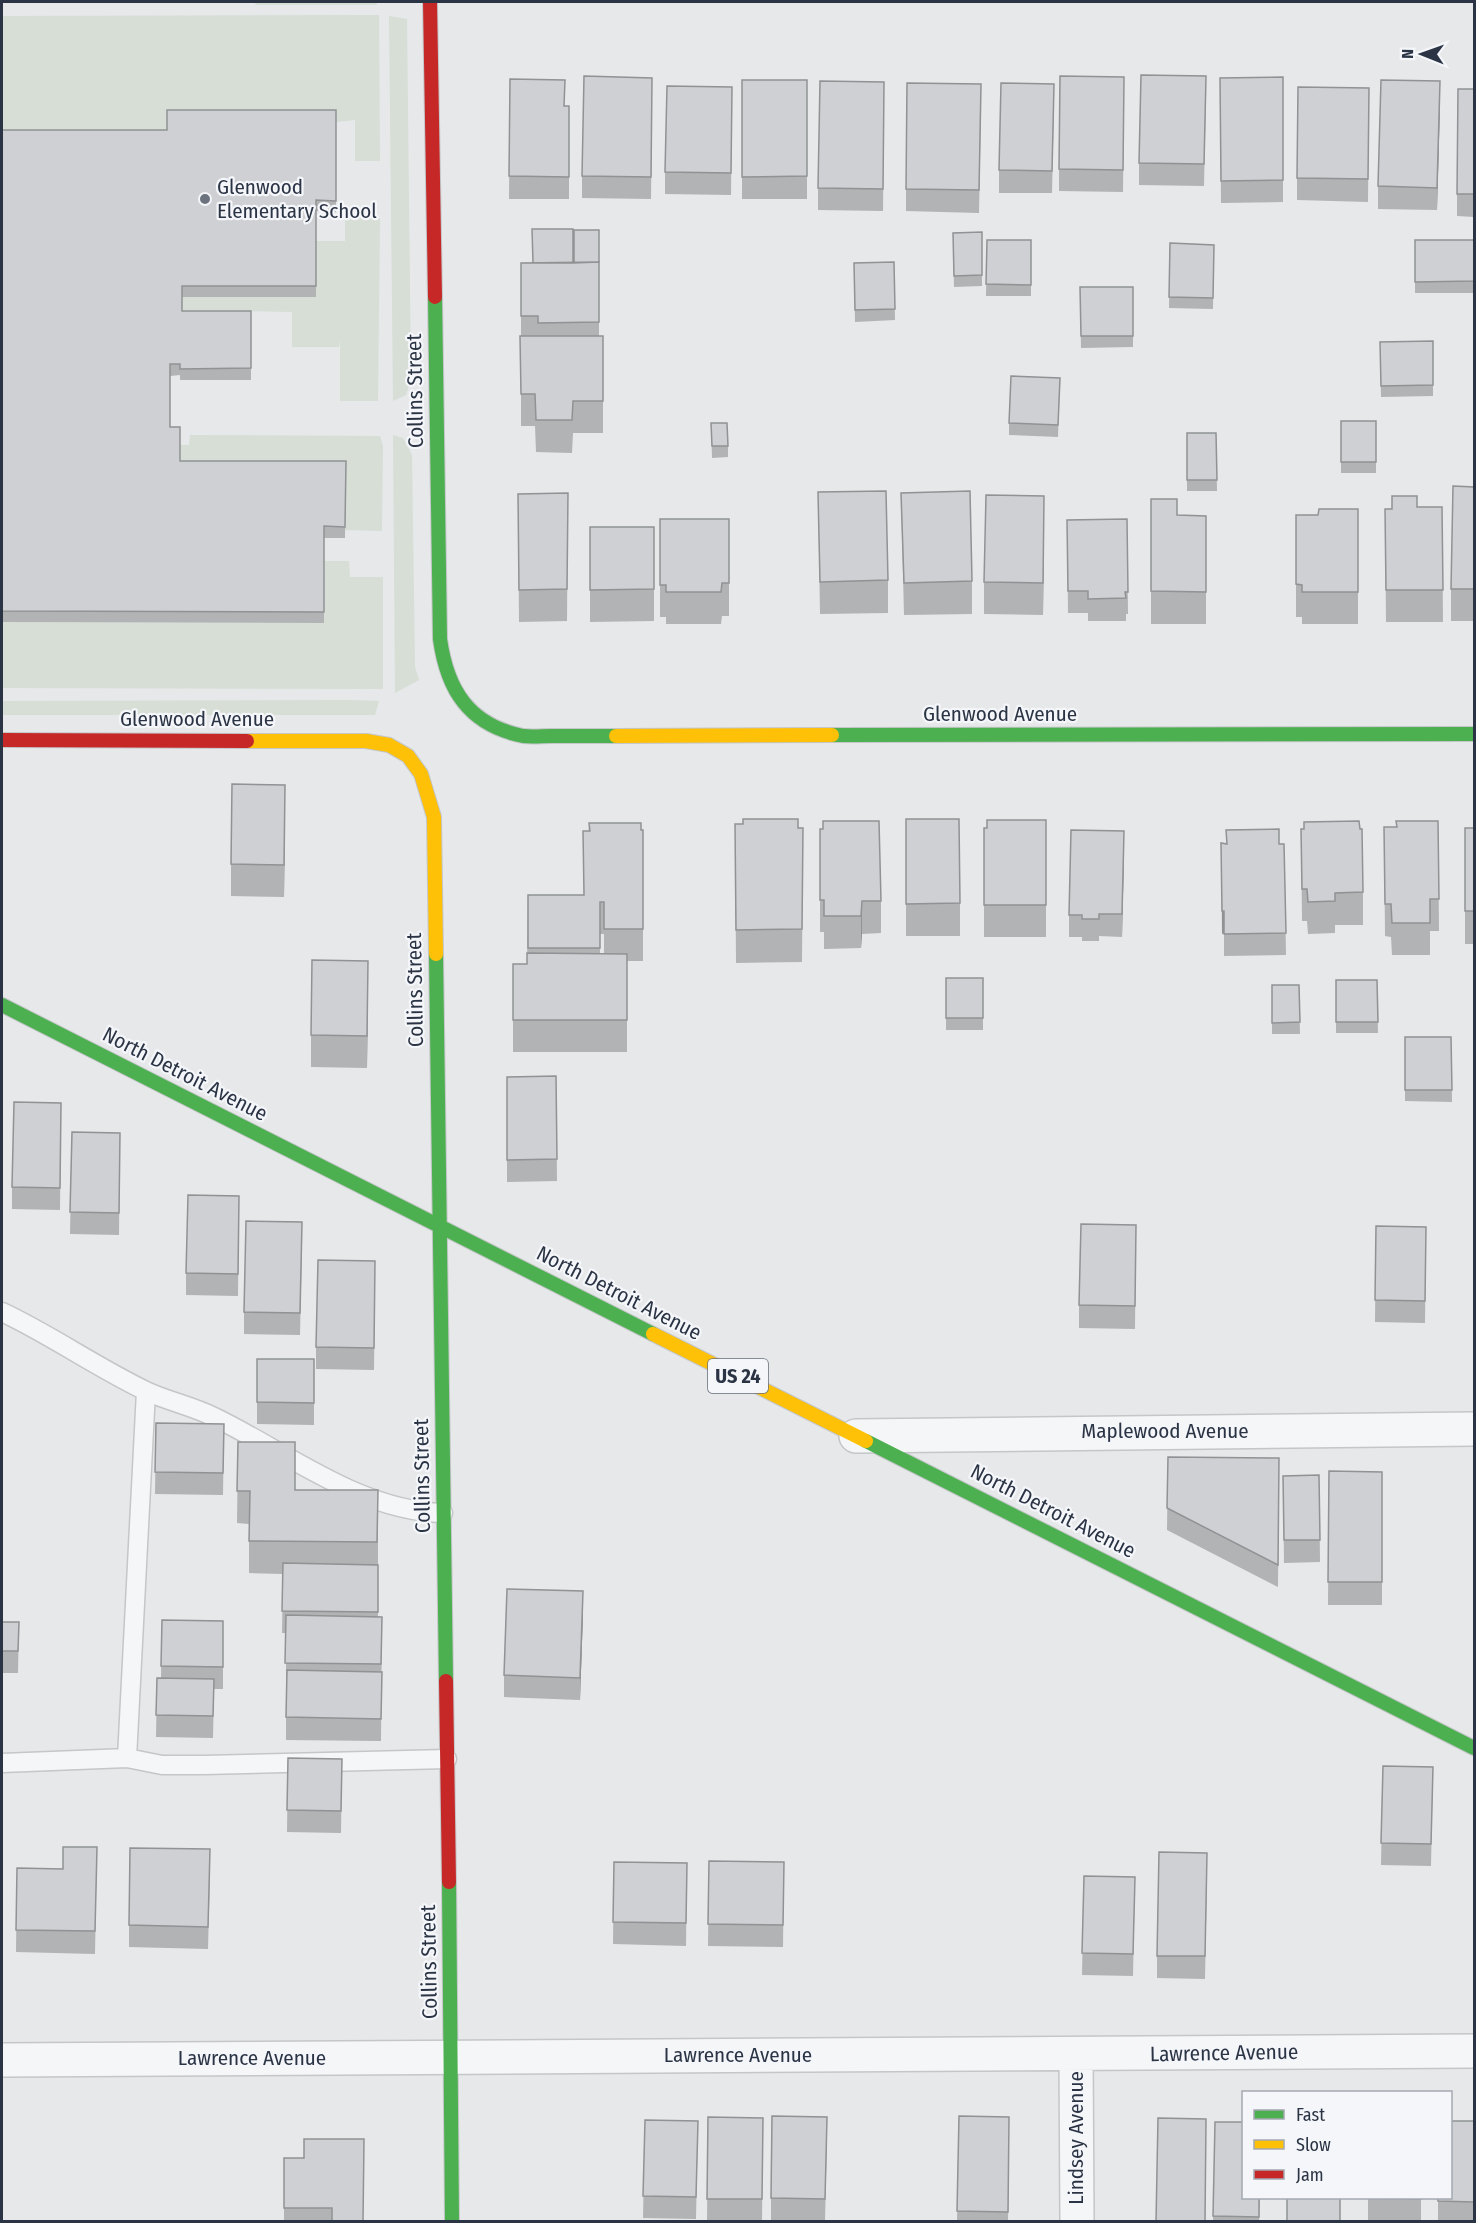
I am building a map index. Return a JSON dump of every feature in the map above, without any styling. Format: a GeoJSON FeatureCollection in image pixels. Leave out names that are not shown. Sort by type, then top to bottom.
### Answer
{"type":"FeatureCollection","features":[{"type":"Feature","properties":{"kind":"street","name":"Collins Street"},"geometry":{"type":"LineString","coordinates":[[430,2],[441,657],[451,687],[468,710],[498,728],[525,736]]}},
{"type":"Feature","properties":{"kind":"street","name":"Glenwood Avenue"},"geometry":{"type":"LineString","coordinates":[[525,736],[1474,734]]}},
{"type":"Feature","properties":{"kind":"street","name":"Glenwood Avenue"},"geometry":{"type":"LineString","coordinates":[[2,740],[366,741],[391,745]]}},
{"type":"Feature","properties":{"kind":"street","name":"Collins Street"},"geometry":{"type":"LineString","coordinates":[[391,745],[407,755],[421,772],[434,817],[452,2222]]}},
{"type":"Feature","properties":{"kind":"street","name":"North Detroit Avenue"},"geometry":{"type":"LineString","coordinates":[[2,1005],[1474,1748]]}},
{"type":"Feature","properties":{"kind":"street","name":"Maplewood Avenue"},"geometry":{"type":"LineString","coordinates":[[856,1436],[1474,1429]]}},
{"type":"Feature","properties":{"kind":"street","name":"Lawrence Avenue"},"geometry":{"type":"LineString","coordinates":[[2,2060],[1474,2051]]}},
{"type":"Feature","properties":{"kind":"street","name":"Lindsey Avenue"},"geometry":{"type":"LineString","coordinates":[[1076,2054],[1077,2222]]}},
{"type":"Feature","properties":{"kind":"lane"},"geometry":{"type":"LineString","coordinates":[[2,1312],[146,1391],[213,1416],[326,1478],[365,1496],[421,1513],[443,1513]]}},
{"type":"Feature","properties":{"kind":"lane"},"geometry":{"type":"LineString","coordinates":[[127,1758],[146,1391]]}},
{"type":"Feature","properties":{"kind":"lane"},"geometry":{"type":"LineString","coordinates":[[2,1763],[127,1758],[162,1765],[447,1759]]}},
{"type":"Feature","properties":{"kind":"shaded area"},"geometry":{"type":"Polygon","coordinates":[[[255,2],[376,2],[377,5],[256,5],[255,2]]]}},
{"type":"Feature","properties":{"kind":"shaded area"},"geometry":{"type":"Polygon","coordinates":[[[379,15],[380,161],[355,161],[355,120],[167,141],[2,141],[2,16],[379,15]]]}},
{"type":"Feature","properties":{"kind":"shaded area"},"geometry":{"type":"Polygon","coordinates":[[[389,16],[407,19],[411,379],[406,395],[393,401],[389,16]]]}},
{"type":"Feature","properties":{"kind":"shaded area"},"geometry":{"type":"Polygon","coordinates":[[[345,218],[380,218],[378,401],[340,401],[340,340],[339,347],[292,347],[292,312],[239,311],[182,322],[182,297],[316,297],[316,241],[345,241],[345,218]]]}},
{"type":"Feature","properties":{"kind":"shaded area"},"geometry":{"type":"Polygon","coordinates":[[[190,435],[380,436],[383,446],[382,531],[345,530],[345,472],[181,472],[180,445],[189,445],[190,435]]]}},
{"type":"Feature","properties":{"kind":"shaded area"},"geometry":{"type":"Polygon","coordinates":[[[393,435],[403,438],[412,455],[415,667],[419,680],[395,693],[393,435]]]}},
{"type":"Feature","properties":{"kind":"shaded area"},"geometry":{"type":"Polygon","coordinates":[[[325,561],[349,561],[350,577],[383,577],[383,689],[2,688],[2,622],[324,623],[325,561]]]}},
{"type":"Feature","properties":{"kind":"shaded area"},"geometry":{"type":"Polygon","coordinates":[[[2,701],[379,701],[375,715],[2,715],[2,701]]]}},
{"type":"Feature","properties":{"kind":"building"},"geometry":{"type":"Polygon","coordinates":[[[1141,75],[1206,76],[1204,164],[1139,163],[1141,75]]]}},
{"type":"Feature","properties":{"kind":"building"},"geometry":{"type":"Polygon","coordinates":[[[584,76],[652,78],[651,177],[582,176],[584,76]]]}},
{"type":"Feature","properties":{"kind":"building"},"geometry":{"type":"Polygon","coordinates":[[[1060,76],[1124,77],[1123,170],[1059,169],[1060,76]]]}},
{"type":"Feature","properties":{"kind":"building"},"geometry":{"type":"Polygon","coordinates":[[[1283,77],[1283,180],[1221,181],[1220,78],[1283,77]]]}},
{"type":"Feature","properties":{"kind":"building"},"geometry":{"type":"Polygon","coordinates":[[[510,79],[565,80],[564,106],[569,106],[569,177],[509,176],[510,79]]]}},
{"type":"Feature","properties":{"kind":"building"},"geometry":{"type":"Polygon","coordinates":[[[742,80],[807,80],[807,176],[742,177],[742,80]]]}},
{"type":"Feature","properties":{"kind":"building"},"geometry":{"type":"Polygon","coordinates":[[[1381,80],[1440,81],[1437,188],[1378,186],[1381,80]]]}},
{"type":"Feature","properties":{"kind":"building"},"geometry":{"type":"Polygon","coordinates":[[[820,81],[884,82],[883,189],[818,188],[820,81]]]}},
{"type":"Feature","properties":{"kind":"building"},"geometry":{"type":"Polygon","coordinates":[[[907,83],[981,84],[979,190],[906,189],[907,83]]]}},
{"type":"Feature","properties":{"kind":"building"},"geometry":{"type":"Polygon","coordinates":[[[1001,83],[1054,84],[1052,171],[999,170],[1001,83]]]}},
{"type":"Feature","properties":{"kind":"building"},"geometry":{"type":"Polygon","coordinates":[[[667,86],[732,87],[731,173],[665,172],[667,86]]]}},
{"type":"Feature","properties":{"kind":"building"},"geometry":{"type":"Polygon","coordinates":[[[1298,87],[1369,88],[1368,179],[1297,178],[1298,87]]]}},
{"type":"Feature","properties":{"kind":"building"},"geometry":{"type":"Polygon","coordinates":[[[1458,89],[1474,89],[1474,194],[1457,194],[1458,89]]]}},
{"type":"Feature","properties":{"kind":"building","name":"Glenwood Elementary School"},"geometry":{"type":"Polygon","coordinates":[[[167,110],[336,110],[336,201],[316,200],[316,286],[182,286],[182,311],[251,311],[251,368],[180,369],[180,364],[170,364],[170,427],[180,427],[180,461],[346,461],[345,527],[324,526],[324,612],[2,611],[2,130],[167,130],[167,110]]]}},
{"type":"Feature","properties":{"kind":"building"},"geometry":{"type":"Polygon","coordinates":[[[532,229],[573,229],[573,263],[533,263],[532,229]]]}},
{"type":"Feature","properties":{"kind":"building"},"geometry":{"type":"Polygon","coordinates":[[[574,230],[599,230],[599,262],[574,263],[574,230]]]}},
{"type":"Feature","properties":{"kind":"building"},"geometry":{"type":"Polygon","coordinates":[[[982,232],[982,275],[954,276],[953,233],[982,232]]]}},
{"type":"Feature","properties":{"kind":"building"},"geometry":{"type":"Polygon","coordinates":[[[987,240],[1031,240],[1031,285],[986,284],[987,240]]]}},
{"type":"Feature","properties":{"kind":"building"},"geometry":{"type":"Polygon","coordinates":[[[1415,240],[1474,240],[1474,281],[1415,282],[1415,240]]]}},
{"type":"Feature","properties":{"kind":"building"},"geometry":{"type":"Polygon","coordinates":[[[1170,243],[1214,245],[1213,298],[1169,297],[1170,243]]]}},
{"type":"Feature","properties":{"kind":"building"},"geometry":{"type":"Polygon","coordinates":[[[599,262],[599,322],[538,323],[538,316],[521,316],[521,263],[599,262]]]}},
{"type":"Feature","properties":{"kind":"building"},"geometry":{"type":"Polygon","coordinates":[[[894,262],[895,309],[855,310],[854,263],[894,262]]]}},
{"type":"Feature","properties":{"kind":"building"},"geometry":{"type":"Polygon","coordinates":[[[1080,287],[1133,287],[1133,336],[1081,336],[1080,287]]]}},
{"type":"Feature","properties":{"kind":"building"},"geometry":{"type":"Polygon","coordinates":[[[520,336],[603,336],[603,401],[573,401],[572,420],[536,420],[535,394],[521,394],[520,336]]]}},
{"type":"Feature","properties":{"kind":"building"},"geometry":{"type":"Polygon","coordinates":[[[1433,341],[1433,385],[1381,386],[1380,342],[1433,341]]]}},
{"type":"Feature","properties":{"kind":"building"},"geometry":{"type":"Polygon","coordinates":[[[1011,376],[1060,378],[1058,425],[1009,423],[1011,376]]]}},
{"type":"Feature","properties":{"kind":"building"},"geometry":{"type":"Polygon","coordinates":[[[1341,421],[1376,421],[1376,462],[1341,462],[1341,421]]]}},
{"type":"Feature","properties":{"kind":"building"},"geometry":{"type":"Polygon","coordinates":[[[711,423],[727,423],[728,446],[712,446],[711,423]]]}},
{"type":"Feature","properties":{"kind":"building"},"geometry":{"type":"Polygon","coordinates":[[[1187,433],[1216,433],[1217,480],[1187,480],[1187,433]]]}},
{"type":"Feature","properties":{"kind":"building"},"geometry":{"type":"Polygon","coordinates":[[[1453,486],[1474,487],[1474,589],[1451,589],[1453,486]]]}},
{"type":"Feature","properties":{"kind":"building"},"geometry":{"type":"Polygon","coordinates":[[[886,491],[888,580],[820,582],[818,492],[886,491]]]}},
{"type":"Feature","properties":{"kind":"building"},"geometry":{"type":"Polygon","coordinates":[[[970,491],[972,581],[904,583],[901,493],[970,491]]]}},
{"type":"Feature","properties":{"kind":"building"},"geometry":{"type":"Polygon","coordinates":[[[568,493],[567,589],[519,590],[518,494],[568,493]]]}},
{"type":"Feature","properties":{"kind":"building"},"geometry":{"type":"Polygon","coordinates":[[[986,495],[1044,496],[1043,583],[984,582],[986,495]]]}},
{"type":"Feature","properties":{"kind":"building"},"geometry":{"type":"Polygon","coordinates":[[[1392,496],[1417,496],[1417,507],[1442,507],[1443,590],[1386,590],[1385,509],[1392,509],[1392,496]]]}},
{"type":"Feature","properties":{"kind":"building"},"geometry":{"type":"Polygon","coordinates":[[[1151,499],[1177,499],[1177,515],[1206,516],[1206,592],[1151,591],[1151,499]]]}},
{"type":"Feature","properties":{"kind":"building"},"geometry":{"type":"Polygon","coordinates":[[[1319,509],[1358,509],[1358,592],[1302,592],[1302,585],[1296,584],[1296,515],[1318,515],[1319,509]]]}},
{"type":"Feature","properties":{"kind":"building"},"geometry":{"type":"Polygon","coordinates":[[[660,519],[729,519],[729,583],[722,583],[721,592],[666,592],[666,585],[660,585],[660,519]]]}},
{"type":"Feature","properties":{"kind":"building"},"geometry":{"type":"Polygon","coordinates":[[[1127,519],[1128,592],[1125,592],[1126,598],[1088,599],[1088,591],[1068,591],[1067,520],[1127,519]]]}},
{"type":"Feature","properties":{"kind":"building"},"geometry":{"type":"Polygon","coordinates":[[[590,527],[654,527],[654,589],[590,590],[590,527]]]}},
{"type":"Feature","properties":{"kind":"building"},"geometry":{"type":"Polygon","coordinates":[[[232,784],[285,785],[284,865],[231,864],[232,784]]]}},
{"type":"Feature","properties":{"kind":"building"},"geometry":{"type":"Polygon","coordinates":[[[743,819],[798,819],[798,828],[803,828],[802,929],[736,930],[735,824],[743,824],[743,819]]]}},
{"type":"Feature","properties":{"kind":"building"},"geometry":{"type":"Polygon","coordinates":[[[906,819],[959,819],[960,903],[906,904],[906,819]]]}},
{"type":"Feature","properties":{"kind":"building"},"geometry":{"type":"Polygon","coordinates":[[[987,820],[1046,820],[1046,905],[984,905],[984,828],[987,828],[987,820]]]}},
{"type":"Feature","properties":{"kind":"building"},"geometry":{"type":"Polygon","coordinates":[[[823,821],[879,821],[881,901],[862,901],[861,916],[824,916],[824,900],[820,900],[820,829],[823,829],[823,821]]]}},
{"type":"Feature","properties":{"kind":"building"},"geometry":{"type":"Polygon","coordinates":[[[1359,821],[1360,829],[1362,829],[1363,892],[1335,893],[1335,901],[1308,902],[1307,889],[1302,889],[1301,829],[1304,829],[1304,822],[1359,821]]]}},
{"type":"Feature","properties":{"kind":"building"},"geometry":{"type":"Polygon","coordinates":[[[1396,821],[1438,821],[1439,899],[1430,899],[1430,923],[1392,923],[1391,904],[1385,904],[1384,827],[1397,827],[1396,821]]]}},
{"type":"Feature","properties":{"kind":"building"},"geometry":{"type":"Polygon","coordinates":[[[589,823],[641,823],[641,830],[643,830],[643,929],[604,929],[604,902],[600,902],[600,948],[528,948],[528,895],[584,895],[583,831],[590,831],[589,823]]]}},
{"type":"Feature","properties":{"kind":"building"},"geometry":{"type":"Polygon","coordinates":[[[1465,828],[1474,828],[1474,911],[1465,911],[1465,828]]]}},
{"type":"Feature","properties":{"kind":"building"},"geometry":{"type":"Polygon","coordinates":[[[1279,829],[1279,844],[1284,844],[1286,933],[1224,934],[1221,843],[1227,844],[1226,830],[1279,829]]]}},
{"type":"Feature","properties":{"kind":"building"},"geometry":{"type":"Polygon","coordinates":[[[1071,830],[1124,831],[1122,914],[1099,914],[1099,919],[1082,919],[1082,915],[1069,915],[1071,830]]]}},
{"type":"Feature","properties":{"kind":"building"},"geometry":{"type":"Polygon","coordinates":[[[527,953],[627,954],[627,1020],[513,1020],[513,964],[527,964],[527,953]]]}},
{"type":"Feature","properties":{"kind":"building"},"geometry":{"type":"Polygon","coordinates":[[[312,960],[368,961],[367,1036],[311,1035],[312,960]]]}},
{"type":"Feature","properties":{"kind":"building"},"geometry":{"type":"Polygon","coordinates":[[[946,978],[983,978],[983,1018],[946,1018],[946,978]]]}},
{"type":"Feature","properties":{"kind":"building"},"geometry":{"type":"Polygon","coordinates":[[[1336,980],[1377,980],[1378,1022],[1336,1022],[1336,980]]]}},
{"type":"Feature","properties":{"kind":"building"},"geometry":{"type":"Polygon","coordinates":[[[1272,985],[1299,985],[1300,1022],[1272,1023],[1272,985]]]}},
{"type":"Feature","properties":{"kind":"building"},"geometry":{"type":"Polygon","coordinates":[[[1405,1037],[1451,1037],[1452,1090],[1405,1090],[1405,1037]]]}},
{"type":"Feature","properties":{"kind":"building"},"geometry":{"type":"Polygon","coordinates":[[[556,1076],[557,1159],[507,1160],[507,1077],[556,1076]]]}},
{"type":"Feature","properties":{"kind":"building"},"geometry":{"type":"Polygon","coordinates":[[[14,1102],[61,1103],[60,1188],[12,1187],[14,1102]]]}},
{"type":"Feature","properties":{"kind":"building"},"geometry":{"type":"Polygon","coordinates":[[[72,1132],[120,1133],[119,1213],[70,1212],[72,1132]]]}},
{"type":"Feature","properties":{"kind":"building"},"geometry":{"type":"Polygon","coordinates":[[[188,1195],[239,1196],[238,1274],[186,1273],[188,1195]]]}},
{"type":"Feature","properties":{"kind":"building"},"geometry":{"type":"Polygon","coordinates":[[[246,1221],[302,1222],[300,1313],[244,1312],[246,1221]]]}},
{"type":"Feature","properties":{"kind":"building"},"geometry":{"type":"Polygon","coordinates":[[[1081,1224],[1136,1225],[1135,1306],[1079,1305],[1081,1224]]]}},
{"type":"Feature","properties":{"kind":"building"},"geometry":{"type":"Polygon","coordinates":[[[1376,1226],[1426,1227],[1425,1301],[1375,1300],[1376,1226]]]}},
{"type":"Feature","properties":{"kind":"building"},"geometry":{"type":"Polygon","coordinates":[[[318,1260],[375,1261],[374,1348],[316,1347],[318,1260]]]}},
{"type":"Feature","properties":{"kind":"building"},"geometry":{"type":"Polygon","coordinates":[[[257,1359],[314,1359],[314,1403],[257,1402],[257,1359]]]}},
{"type":"Feature","properties":{"kind":"building"},"geometry":{"type":"Polygon","coordinates":[[[156,1423],[224,1424],[223,1473],[155,1472],[156,1423]]]}},
{"type":"Feature","properties":{"kind":"building"},"geometry":{"type":"Polygon","coordinates":[[[238,1442],[295,1442],[295,1490],[378,1490],[377,1542],[249,1541],[250,1491],[237,1491],[238,1442]]]}},
{"type":"Feature","properties":{"kind":"building"},"geometry":{"type":"Polygon","coordinates":[[[1168,1457],[1279,1458],[1278,1565],[1167,1508],[1168,1457]]]}},
{"type":"Feature","properties":{"kind":"building"},"geometry":{"type":"Polygon","coordinates":[[[1329,1471],[1382,1472],[1382,1582],[1328,1582],[1329,1471]]]}},
{"type":"Feature","properties":{"kind":"building"},"geometry":{"type":"Polygon","coordinates":[[[1319,1475],[1320,1540],[1284,1540],[1283,1476],[1319,1475]]]}},
{"type":"Feature","properties":{"kind":"building"},"geometry":{"type":"Polygon","coordinates":[[[283,1563],[378,1565],[378,1612],[282,1611],[283,1563]]]}},
{"type":"Feature","properties":{"kind":"building"},"geometry":{"type":"Polygon","coordinates":[[[507,1589],[583,1591],[580,1678],[504,1675],[507,1589]]]}},
{"type":"Feature","properties":{"kind":"building"},"geometry":{"type":"Polygon","coordinates":[[[286,1615],[382,1617],[381,1664],[285,1663],[286,1615]]]}},
{"type":"Feature","properties":{"kind":"building"},"geometry":{"type":"Polygon","coordinates":[[[162,1620],[223,1621],[223,1667],[161,1666],[162,1620]]]}},
{"type":"Feature","properties":{"kind":"building"},"geometry":{"type":"Polygon","coordinates":[[[2,1622],[19,1622],[18,1651],[2,1651],[2,1622]]]}},
{"type":"Feature","properties":{"kind":"building"},"geometry":{"type":"Polygon","coordinates":[[[287,1670],[382,1672],[381,1719],[286,1717],[287,1670]]]}},
{"type":"Feature","properties":{"kind":"building"},"geometry":{"type":"Polygon","coordinates":[[[157,1678],[214,1679],[213,1716],[156,1715],[157,1678]]]}},
{"type":"Feature","properties":{"kind":"building"},"geometry":{"type":"Polygon","coordinates":[[[288,1758],[342,1759],[341,1811],[287,1810],[288,1758]]]}},
{"type":"Feature","properties":{"kind":"building"},"geometry":{"type":"Polygon","coordinates":[[[1383,1766],[1433,1767],[1431,1844],[1381,1843],[1383,1766]]]}},
{"type":"Feature","properties":{"kind":"building"},"geometry":{"type":"Polygon","coordinates":[[[63,1847],[97,1847],[95,1931],[16,1930],[17,1868],[63,1869],[63,1847]]]}},
{"type":"Feature","properties":{"kind":"building"},"geometry":{"type":"Polygon","coordinates":[[[130,1848],[210,1849],[208,1927],[129,1925],[130,1848]]]}},
{"type":"Feature","properties":{"kind":"building"},"geometry":{"type":"Polygon","coordinates":[[[1159,1852],[1207,1853],[1205,1956],[1157,1956],[1159,1852]]]}},
{"type":"Feature","properties":{"kind":"building"},"geometry":{"type":"Polygon","coordinates":[[[709,1861],[784,1862],[783,1925],[708,1924],[709,1861]]]}},
{"type":"Feature","properties":{"kind":"building"},"geometry":{"type":"Polygon","coordinates":[[[614,1862],[687,1863],[686,1923],[613,1922],[614,1862]]]}},
{"type":"Feature","properties":{"kind":"building"},"geometry":{"type":"Polygon","coordinates":[[[1084,1876],[1135,1877],[1133,1954],[1082,1953],[1084,1876]]]}},
{"type":"Feature","properties":{"kind":"building"},"geometry":{"type":"Polygon","coordinates":[[[772,2116],[827,2117],[825,2199],[771,2198],[772,2116]]]}},
{"type":"Feature","properties":{"kind":"building"},"geometry":{"type":"Polygon","coordinates":[[[959,2116],[1009,2117],[1008,2212],[957,2211],[959,2116]]]}},
{"type":"Feature","properties":{"kind":"building"},"geometry":{"type":"Polygon","coordinates":[[[708,2117],[763,2118],[762,2199],[707,2199],[708,2117]]]}},
{"type":"Feature","properties":{"kind":"building"},"geometry":{"type":"Polygon","coordinates":[[[1158,2118],[1206,2119],[1205,2222],[1156,2222],[1158,2118]]]}},
{"type":"Feature","properties":{"kind":"building"},"geometry":{"type":"Polygon","coordinates":[[[645,2120],[698,2121],[696,2197],[643,2196],[645,2120]]]}},
{"type":"Feature","properties":{"kind":"building"},"geometry":{"type":"Polygon","coordinates":[[[1452,2121],[1474,2121],[1474,2202],[1438,2201],[1438,2199],[1452,2199],[1452,2121]]]}},
{"type":"Feature","properties":{"kind":"building"},"geometry":{"type":"Polygon","coordinates":[[[1215,2122],[1242,2122],[1242,2199],[1259,2199],[1259,2217],[1213,2216],[1215,2122]]]}},
{"type":"Feature","properties":{"kind":"building"},"geometry":{"type":"Polygon","coordinates":[[[304,2139],[364,2139],[363,2222],[332,2222],[332,2208],[284,2208],[284,2158],[304,2158],[304,2139]]]}},
{"type":"Feature","properties":{"kind":"building"},"geometry":{"type":"Polygon","coordinates":[[[1287,2199],[1340,2199],[1340,2222],[1287,2222],[1287,2199]]]}},
{"type":"Feature","properties":{"kind":"traffic: fast"},"geometry":{"type":"LineString","coordinates":[[435,297],[440,639],[448,674],[455,689],[475,714],[504,731],[523,736],[616,736]]}},
{"type":"Feature","properties":{"kind":"traffic: fast"},"geometry":{"type":"LineString","coordinates":[[832,735],[1474,734]]}},
{"type":"Feature","properties":{"kind":"traffic: fast"},"geometry":{"type":"LineString","coordinates":[[436,954],[446,1681]]}},
{"type":"Feature","properties":{"kind":"traffic: fast"},"geometry":{"type":"LineString","coordinates":[[2,1005],[653,1334]]}},
{"type":"Feature","properties":{"kind":"traffic: fast"},"geometry":{"type":"LineString","coordinates":[[866,1441],[1474,1748]]}},
{"type":"Feature","properties":{"kind":"traffic: fast"},"geometry":{"type":"LineString","coordinates":[[449,1882],[452,2222]]}},
{"type":"Feature","properties":{"kind":"traffic: slow"},"geometry":{"type":"LineString","coordinates":[[616,736],[832,735]]}},
{"type":"Feature","properties":{"kind":"traffic: slow"},"geometry":{"type":"LineString","coordinates":[[247,741],[366,741],[389,745],[408,756],[421,774],[434,817],[436,954]]}},
{"type":"Feature","properties":{"kind":"traffic: slow"},"geometry":{"type":"LineString","coordinates":[[653,1334],[866,1441]]}},
{"type":"Feature","properties":{"kind":"traffic: jam"},"geometry":{"type":"LineString","coordinates":[[430,2],[435,297]]}},
{"type":"Feature","properties":{"kind":"traffic: jam"},"geometry":{"type":"LineString","coordinates":[[2,740],[247,741]]}},
{"type":"Feature","properties":{"kind":"traffic: jam"},"geometry":{"type":"LineString","coordinates":[[446,1681],[449,1882]]}},
{"type":"Feature","properties":{"kind":"place","name":"Glenwood Elementary School"},"geometry":{"type":"Point","coordinates":[205,199]}}]}
